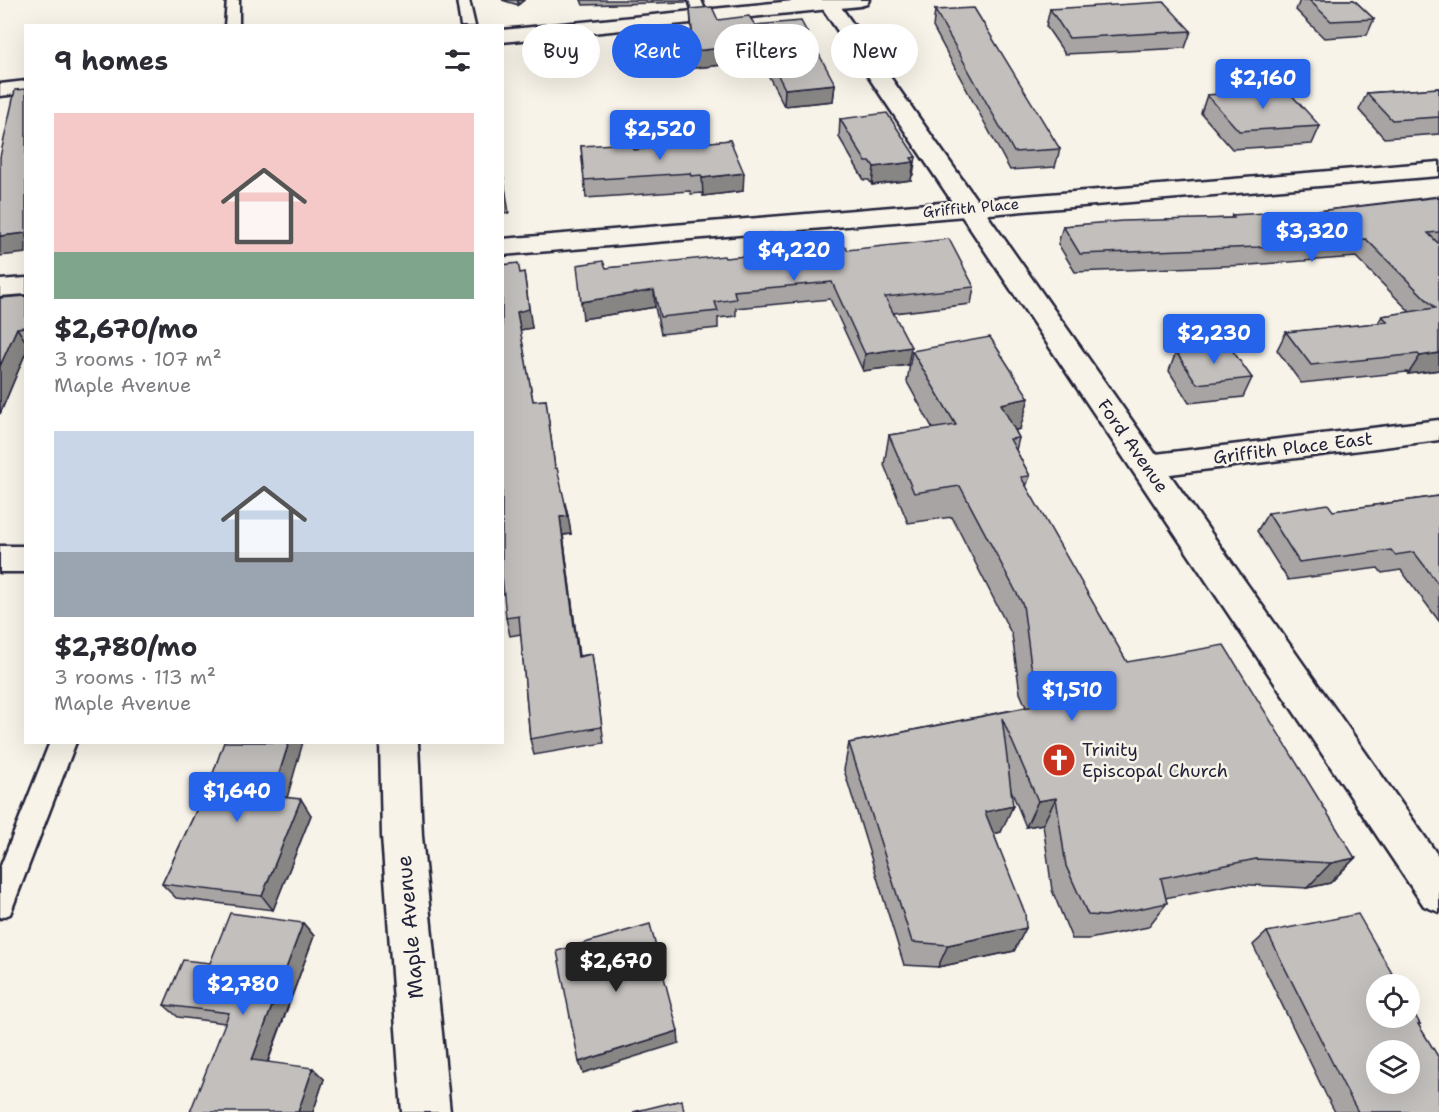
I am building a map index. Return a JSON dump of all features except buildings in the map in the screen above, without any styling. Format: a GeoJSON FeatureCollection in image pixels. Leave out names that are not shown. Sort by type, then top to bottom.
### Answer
{"type":"FeatureCollection","features":[{"type":"Feature","properties":{"kind":"street"},"geometry":{"type":"LineString","coordinates":[[504,36],[697,8],[860,0]]}},
{"type":"Feature","properties":{"kind":"street","name":"Ford Avenue"},"geometry":{"type":"LineString","coordinates":[[826,1],[1439,892]]}},
{"type":"Feature","properties":{"kind":"street"},"geometry":{"type":"LineString","coordinates":[[0,90],[24,87]]}},
{"type":"Feature","properties":{"kind":"street","name":"Griffith Place"},"geometry":{"type":"LineString","coordinates":[[504,247],[1439,169]]}},
{"type":"Feature","properties":{"kind":"street"},"geometry":{"type":"LineString","coordinates":[[0,288],[24,286]]}},
{"type":"Feature","properties":{"kind":"street","name":"Griffith Place East"},"geometry":{"type":"LineString","coordinates":[[1147,466],[1439,430]]}},
{"type":"Feature","properties":{"kind":"street"},"geometry":{"type":"LineString","coordinates":[[0,558],[24,559]]}},
{"type":"Feature","properties":{"kind":"street","name":"Maple Avenue"},"geometry":{"type":"LineString","coordinates":[[399,744],[402,836],[426,1112]]}},
{"type":"Feature","properties":{"kind":"lane"},"geometry":{"type":"LineString","coordinates":[[232,24],[233,0]]}},
{"type":"Feature","properties":{"kind":"lane"},"geometry":{"type":"LineString","coordinates":[[462,0],[468,24]]}},
{"type":"Feature","properties":{"kind":"lane"},"geometry":{"type":"LineString","coordinates":[[0,904],[62,744]]}},
{"type":"Feature","properties":{"kind":"place","name":"Trinity Episcopal Church"},"geometry":{"type":"Point","coordinates":[1059,760]}}]}
